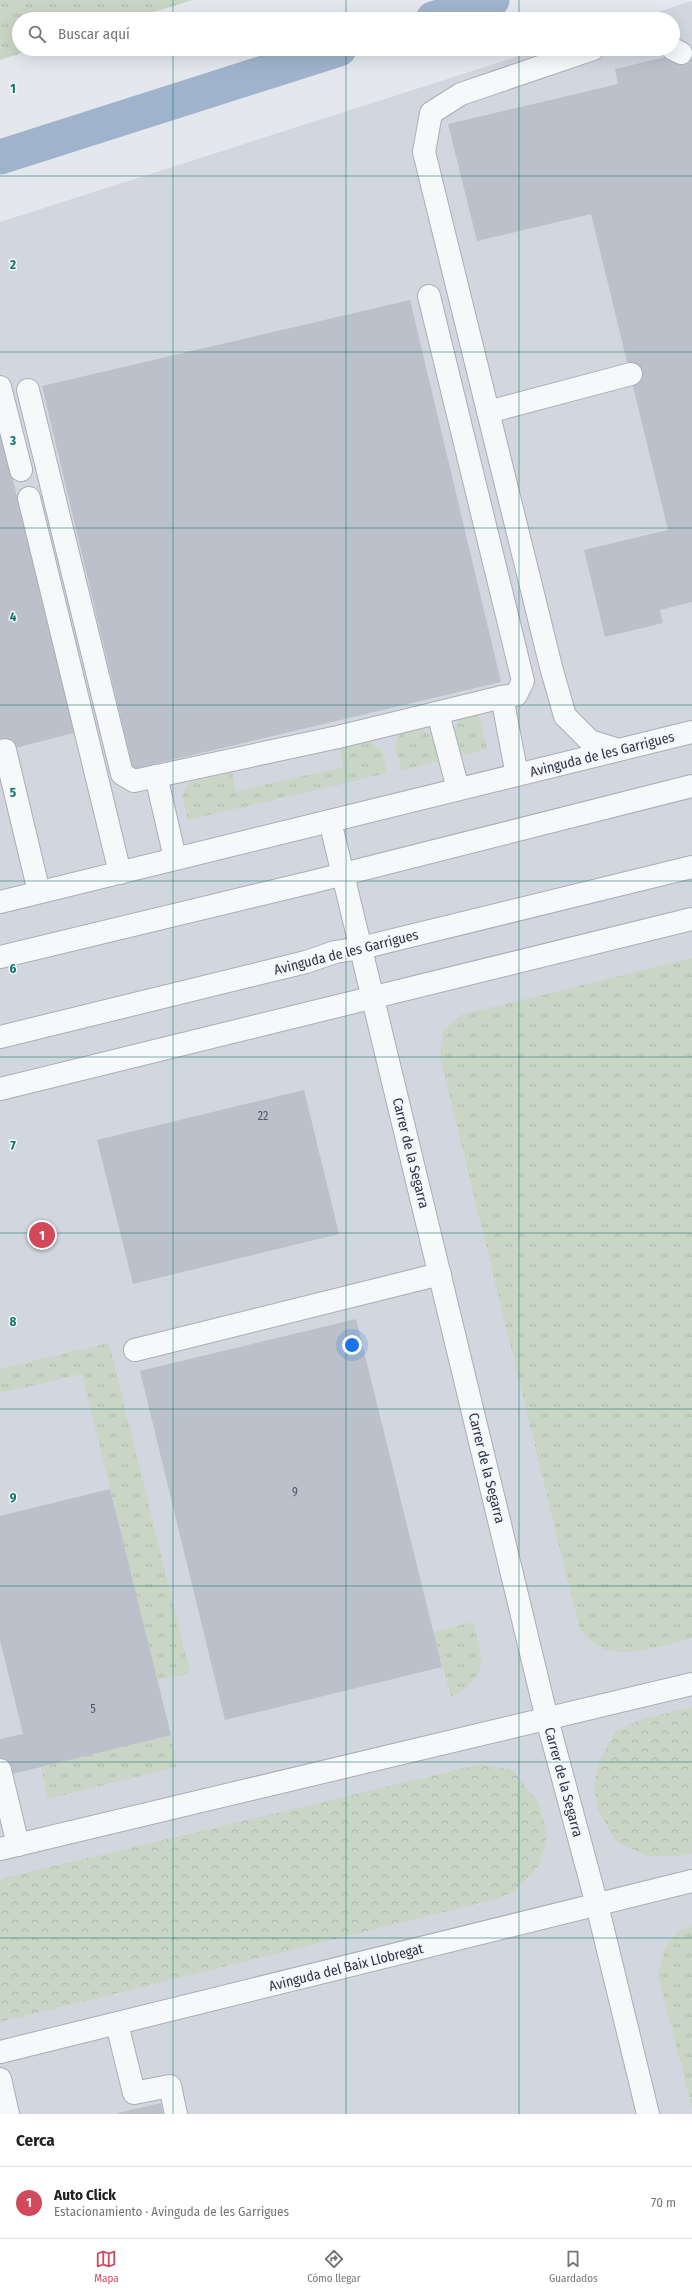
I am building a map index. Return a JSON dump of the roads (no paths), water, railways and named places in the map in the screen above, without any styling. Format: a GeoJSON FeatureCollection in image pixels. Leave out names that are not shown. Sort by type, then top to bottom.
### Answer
{"type":"FeatureCollection","features":[{"type":"Feature","properties":{"kind":"street"},"geometry":{"type":"LineString","coordinates":[[572,56],[461,94],[431,113],[424,152],[551,667],[565,716],[590,741],[618,750]]}},
{"type":"Feature","properties":{"kind":"street"},"geometry":{"type":"LineString","coordinates":[[28,390],[122,774],[134,781],[338,737],[502,697],[516,695],[524,681],[429,296]]}},
{"type":"Feature","properties":{"kind":"street"},"geometry":{"type":"LineString","coordinates":[[488,412],[631,374]]}},
{"type":"Feature","properties":{"kind":"street"},"geometry":{"type":"LineString","coordinates":[[0,387],[21,470]]}},
{"type":"Feature","properties":{"kind":"street"},"geometry":{"type":"LineString","coordinates":[[29,498],[120,873]]}},
{"type":"Feature","properties":{"kind":"street"},"geometry":{"type":"LineString","coordinates":[[502,697],[503,713],[517,775]]}},
{"type":"Feature","properties":{"kind":"street"},"geometry":{"type":"LineString","coordinates":[[438,713],[458,789]]}},
{"type":"Feature","properties":{"kind":"street","name":"Avinguda de les Garrigues"},"geometry":{"type":"LineString","coordinates":[[0,902],[692,732]]}},
{"type":"Feature","properties":{"kind":"street"},"geometry":{"type":"LineString","coordinates":[[6,750],[39,892]]}},
{"type":"Feature","properties":{"kind":"street"},"geometry":{"type":"LineString","coordinates":[[156,776],[175,858]]}},
{"type":"Feature","properties":{"kind":"street"},"geometry":{"type":"LineString","coordinates":[[0,957],[692,786]]}},
{"type":"Feature","properties":{"kind":"street","name":"Carrer de la Segarra"},"geometry":{"type":"LineString","coordinates":[[330,821],[362,948],[547,1718],[597,1905],[648,2114]]}},
{"type":"Feature","properties":{"kind":"street","name":"Avinguda de les Garrigues"},"geometry":{"type":"LineString","coordinates":[[0,1037],[306,962],[335,952],[362,948],[692,867]]}},
{"type":"Feature","properties":{"kind":"street"},"geometry":{"type":"LineString","coordinates":[[0,1089],[692,919]]}},
{"type":"Feature","properties":{"kind":"street"},"geometry":{"type":"LineString","coordinates":[[134,1350],[440,1274]]}},
{"type":"Feature","properties":{"kind":"street"},"geometry":{"type":"LineString","coordinates":[[0,1770],[9,1847],[692,1684]]}},
{"type":"Feature","properties":{"kind":"street","name":"Avinguda del Baix Llobregat"},"geometry":{"type":"LineString","coordinates":[[0,2052],[692,1882]]}},
{"type":"Feature","properties":{"kind":"street"},"geometry":{"type":"LineString","coordinates":[[117,2024],[134,2093],[170,2086],[176,2114]]}},
{"type":"Feature","properties":{"kind":"street"},"geometry":{"type":"LineString","coordinates":[[0,2079],[8,2114]]}},
{"type":"Feature","properties":{"kind":"waterway"},"geometry":{"type":"LineString","coordinates":[[455,12],[492,0]]}},
{"type":"Feature","properties":{"kind":"waterway"},"geometry":{"type":"LineString","coordinates":[[0,157],[317,56]]}},
{"type":"Feature","properties":{"kind":"place","name":"Auto Click"},"geometry":{"type":"Point","coordinates":[42,1235]}}]}
